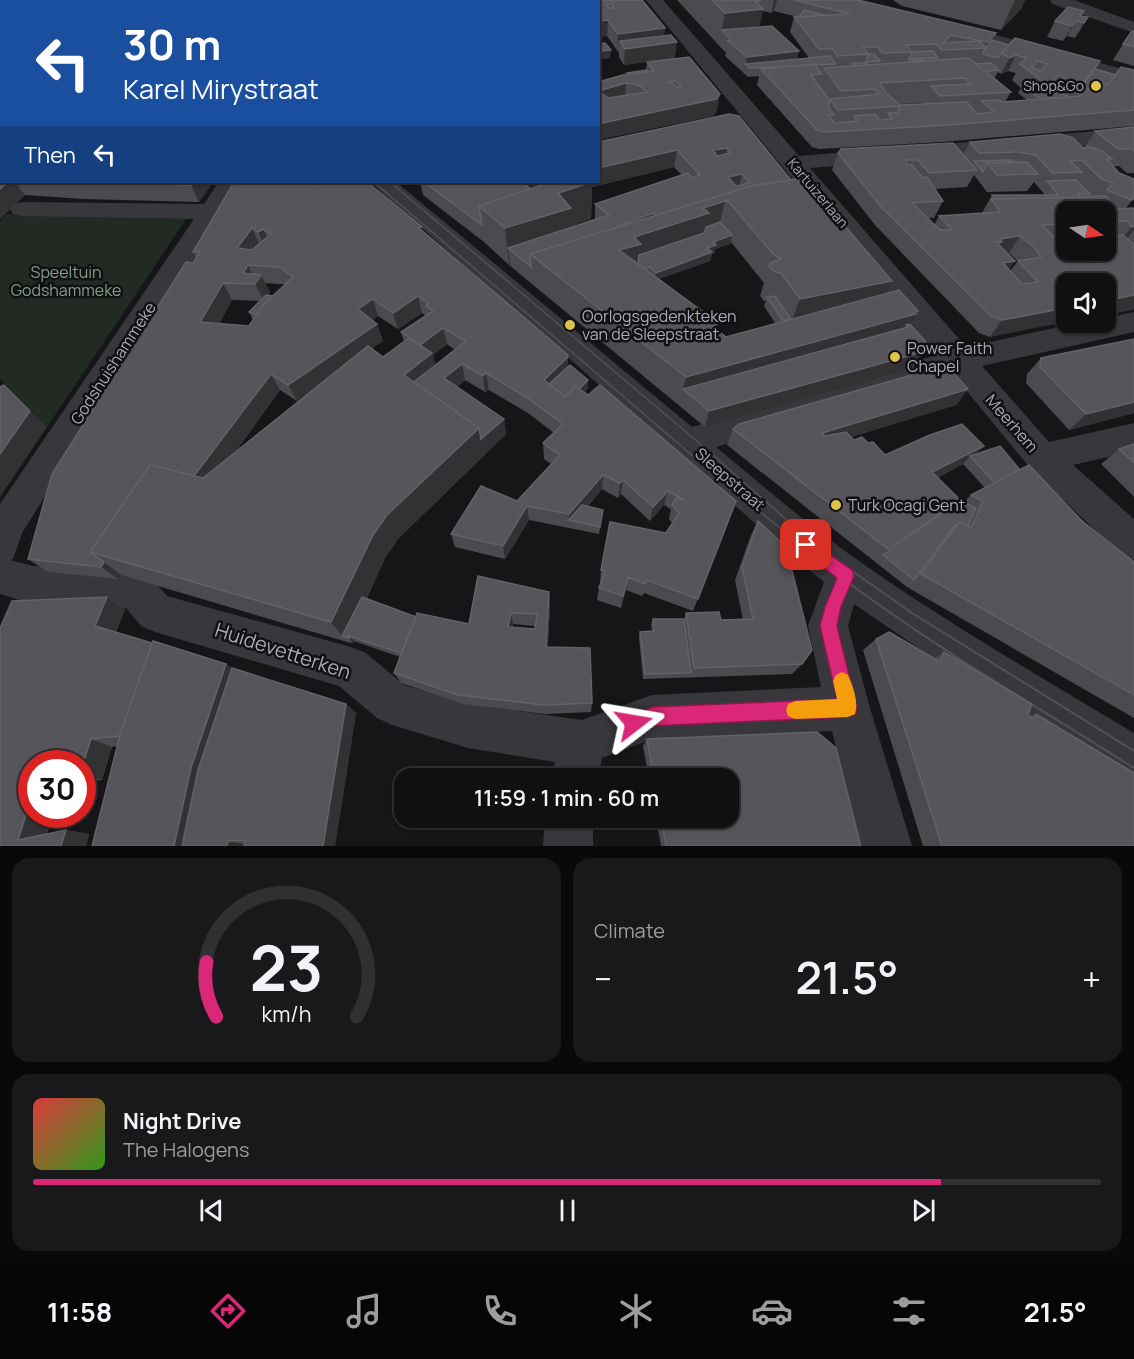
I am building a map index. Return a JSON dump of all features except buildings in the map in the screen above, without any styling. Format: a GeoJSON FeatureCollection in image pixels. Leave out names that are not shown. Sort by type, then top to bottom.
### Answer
{"type":"FeatureCollection","features":[{"type":"Feature","properties":{"kind":"street","name":"Kartuizerlaan"},"geometry":{"type":"LineString","coordinates":[[654,0],[735,81],[743,119],[792,163],[957,360]]}},
{"type":"Feature","properties":{"kind":"street"},"geometry":{"type":"LineString","coordinates":[[1067,2],[1091,27]]}},
{"type":"Feature","properties":{"kind":"street"},"geometry":{"type":"LineString","coordinates":[[1067,2],[1113,22],[1134,28]]}},
{"type":"Feature","properties":{"kind":"street"},"geometry":{"type":"LineString","coordinates":[[932,23],[1134,78]]}},
{"type":"Feature","properties":{"kind":"street"},"geometry":{"type":"LineString","coordinates":[[1069,60],[1080,44]]}},
{"type":"Feature","properties":{"kind":"street"},"geometry":{"type":"LineString","coordinates":[[792,163],[1134,135]]}},
{"type":"Feature","properties":{"kind":"street","name":"Godshuishammeke"},"geometry":{"type":"LineString","coordinates":[[0,547],[5,528],[230,183]]}},
{"type":"Feature","properties":{"kind":"street","name":"Sleepstraat"},"geometry":{"type":"LineString","coordinates":[[400,185],[806,545],[846,576],[909,618],[1134,759]]}},
{"type":"Feature","properties":{"kind":"street"},"geometry":{"type":"LineString","coordinates":[[22,209],[211,212]]}},
{"type":"Feature","properties":{"kind":"street"},"geometry":{"type":"LineString","coordinates":[[692,446],[707,435],[957,360],[1134,322]]}},
{"type":"Feature","properties":{"kind":"street","name":"Meerhem"},"geometry":{"type":"LineString","coordinates":[[957,360],[1042,458],[1134,543]]}},
{"type":"Feature","properties":{"kind":"street","name":"Meerhem"},"geometry":{"type":"LineString","coordinates":[[1042,458],[1134,437]]}},
{"type":"Feature","properties":{"kind":"street","name":"Huidevetterken"},"geometry":{"type":"LineString","coordinates":[[0,576],[33,585],[136,590],[154,612],[351,668],[392,703],[579,761],[652,717],[848,708]]}},
{"type":"Feature","properties":{"kind":"street"},"geometry":{"type":"LineString","coordinates":[[846,576],[828,626],[848,708],[887,846]]}},
{"type":"Feature","properties":{"kind":"street"},"geometry":{"type":"LineString","coordinates":[[568,846],[569,828]]}},
{"type":"Feature","properties":{"kind":"green space","name":"Speeltuin Godshammeke"},"geometry":{"type":"Polygon","coordinates":[[[6,214],[186,219],[47,427],[0,379],[0,222],[6,214]]]}},
{"type":"Feature","properties":{"kind":"tram line"},"geometry":{"type":"LineString","coordinates":[[375,183],[687,451],[798,543]]}},
{"type":"Feature","properties":{"kind":"tram line"},"geometry":{"type":"LineString","coordinates":[[391,183],[698,442],[813,543]]}},
{"type":"Feature","properties":{"kind":"tram line"},"geometry":{"type":"LineString","coordinates":[[796,542],[919,632],[1134,768]]}},
{"type":"Feature","properties":{"kind":"tram line"},"geometry":{"type":"LineString","coordinates":[[811,542],[912,613],[1134,751]]}},
{"type":"Feature","properties":{"kind":"slow traffic"},"geometry":{"type":"LineString","coordinates":[[795,710],[848,708],[842,681]]}},
{"type":"Feature","properties":{"kind":"place","name":"Shop&Go"},"geometry":{"type":"Point","coordinates":[1096,86]}},
{"type":"Feature","properties":{"kind":"place","name":"Oorlogsgedenkteken van de Sleepstraat"},"geometry":{"type":"Point","coordinates":[570,325]}},
{"type":"Feature","properties":{"kind":"place","name":"Power Faith Chapel"},"geometry":{"type":"Point","coordinates":[895,357]}},
{"type":"Feature","properties":{"kind":"place","name":"Turk Ocagi Gent"},"geometry":{"type":"Point","coordinates":[836,505]}},
{"type":"Feature","properties":{"kind":"route"},"geometry":{"type":"LineString","coordinates":[[634,723],[652,717],[848,708],[828,626],[846,576],[806,545]]}}]}
